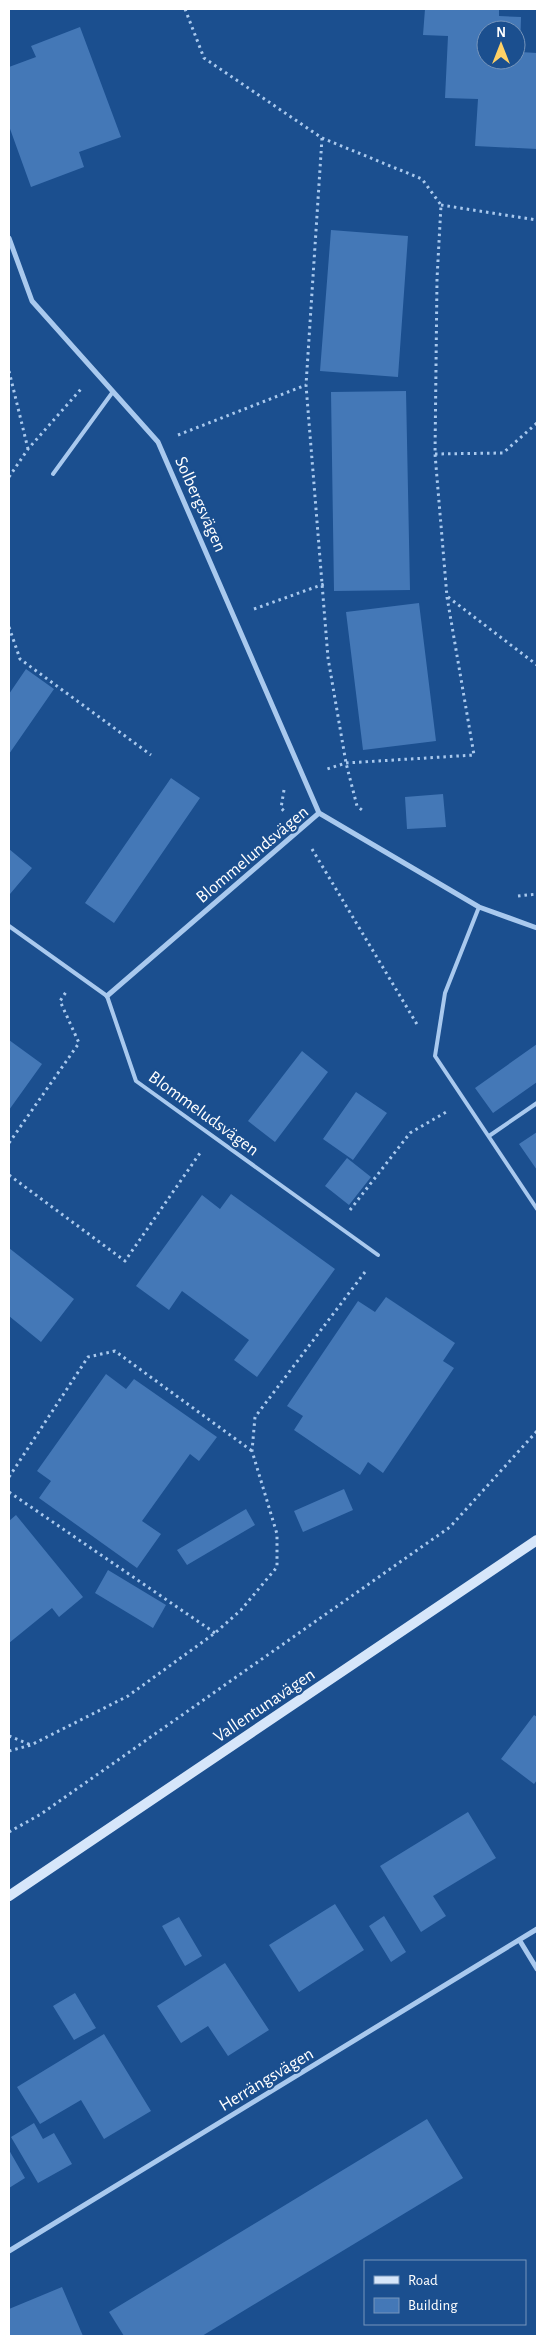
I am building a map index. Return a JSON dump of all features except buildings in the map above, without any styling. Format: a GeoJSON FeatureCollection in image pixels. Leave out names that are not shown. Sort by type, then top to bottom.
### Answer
{"type":"FeatureCollection","features":[{"type":"Feature","properties":{"kind":"main road","name":"Vallentunavägen"},"geometry":{"type":"LineString","coordinates":[[9,1896],[537,1540]]}},
{"type":"Feature","properties":{"kind":"street","name":"Solbergsvägen"},"geometry":{"type":"LineString","coordinates":[[9,238],[32,301],[95,374],[158,442],[319,813]]}},
{"type":"Feature","properties":{"kind":"street","name":"Blommelundsvägen"},"geometry":{"type":"LineString","coordinates":[[107,996],[319,813],[479,907],[537,928]]}},
{"type":"Feature","properties":{"kind":"street","name":"Herrängsvägen"},"geometry":{"type":"LineString","coordinates":[[9,2251],[537,1929]]}},
{"type":"Feature","properties":{"kind":"street"},"geometry":{"type":"LineString","coordinates":[[520,1941],[537,1969]]}},
{"type":"Feature","properties":{"kind":"lane"},"geometry":{"type":"LineString","coordinates":[[53,474],[112,393]]}},
{"type":"Feature","properties":{"kind":"lane"},"geometry":{"type":"LineString","coordinates":[[479,907],[445,993],[436,1056],[537,1208]]}},
{"type":"Feature","properties":{"kind":"lane"},"geometry":{"type":"LineString","coordinates":[[9,926],[107,996]]}},
{"type":"Feature","properties":{"kind":"lane","name":"Blommeludsvägen"},"geometry":{"type":"LineString","coordinates":[[107,996],[136,1081],[378,1255]]}},
{"type":"Feature","properties":{"kind":"lane"},"geometry":{"type":"LineString","coordinates":[[489,1136],[537,1103]]}},
{"type":"Feature","properties":{"kind":"path"},"geometry":{"type":"LineString","coordinates":[[185,9],[204,58],[322,138],[422,180],[441,205],[437,279],[435,454],[448,597],[474,755],[346,763],[285,783],[281,808],[300,830],[436,1056]]}},
{"type":"Feature","properties":{"kind":"path"},"geometry":{"type":"LineString","coordinates":[[322,138],[306,385],[324,584],[328,658],[346,763]]}},
{"type":"Feature","properties":{"kind":"path"},"geometry":{"type":"LineString","coordinates":[[441,205],[537,220]]}},
{"type":"Feature","properties":{"kind":"path"},"geometry":{"type":"LineString","coordinates":[[9,371],[28,449]]}},
{"type":"Feature","properties":{"kind":"path"},"geometry":{"type":"LineString","coordinates":[[9,477],[28,449],[95,374]]}},
{"type":"Feature","properties":{"kind":"path"},"geometry":{"type":"LineString","coordinates":[[158,442],[306,385]]}},
{"type":"Feature","properties":{"kind":"path"},"geometry":{"type":"LineString","coordinates":[[435,454],[503,453],[537,423]]}},
{"type":"Feature","properties":{"kind":"path"},"geometry":{"type":"LineString","coordinates":[[234,616],[324,584]]}},
{"type":"Feature","properties":{"kind":"path"},"geometry":{"type":"LineString","coordinates":[[448,597],[537,665]]}},
{"type":"Feature","properties":{"kind":"path"},"geometry":{"type":"LineString","coordinates":[[9,627],[20,660],[152,755]]}},
{"type":"Feature","properties":{"kind":"path"},"geometry":{"type":"LineString","coordinates":[[9,1143],[79,1043],[60,1001],[77,975]]}},
{"type":"Feature","properties":{"kind":"path"},"geometry":{"type":"LineString","coordinates":[[337,1226],[410,1133],[466,1102]]}},
{"type":"Feature","properties":{"kind":"path"},"geometry":{"type":"LineString","coordinates":[[9,1175],[125,1261],[212,1136]]}},
{"type":"Feature","properties":{"kind":"path"},"geometry":{"type":"LineString","coordinates":[[9,1751],[31,1745],[128,1696],[215,1633],[241,1610],[277,1567],[277,1534],[252,1451],[255,1417],[378,1255]]}},
{"type":"Feature","properties":{"kind":"path"},"geometry":{"type":"LineString","coordinates":[[9,1477],[88,1357],[115,1351],[252,1451]]}},
{"type":"Feature","properties":{"kind":"path"},"geometry":{"type":"LineString","coordinates":[[9,1832],[41,1814],[450,1527],[537,1432]]}},
{"type":"Feature","properties":{"kind":"path"},"geometry":{"type":"LineString","coordinates":[[9,1492],[215,1633]]}},
{"type":"Feature","properties":{"kind":"path"},"geometry":{"type":"LineString","coordinates":[[9,1736],[31,1745]]}}]}
